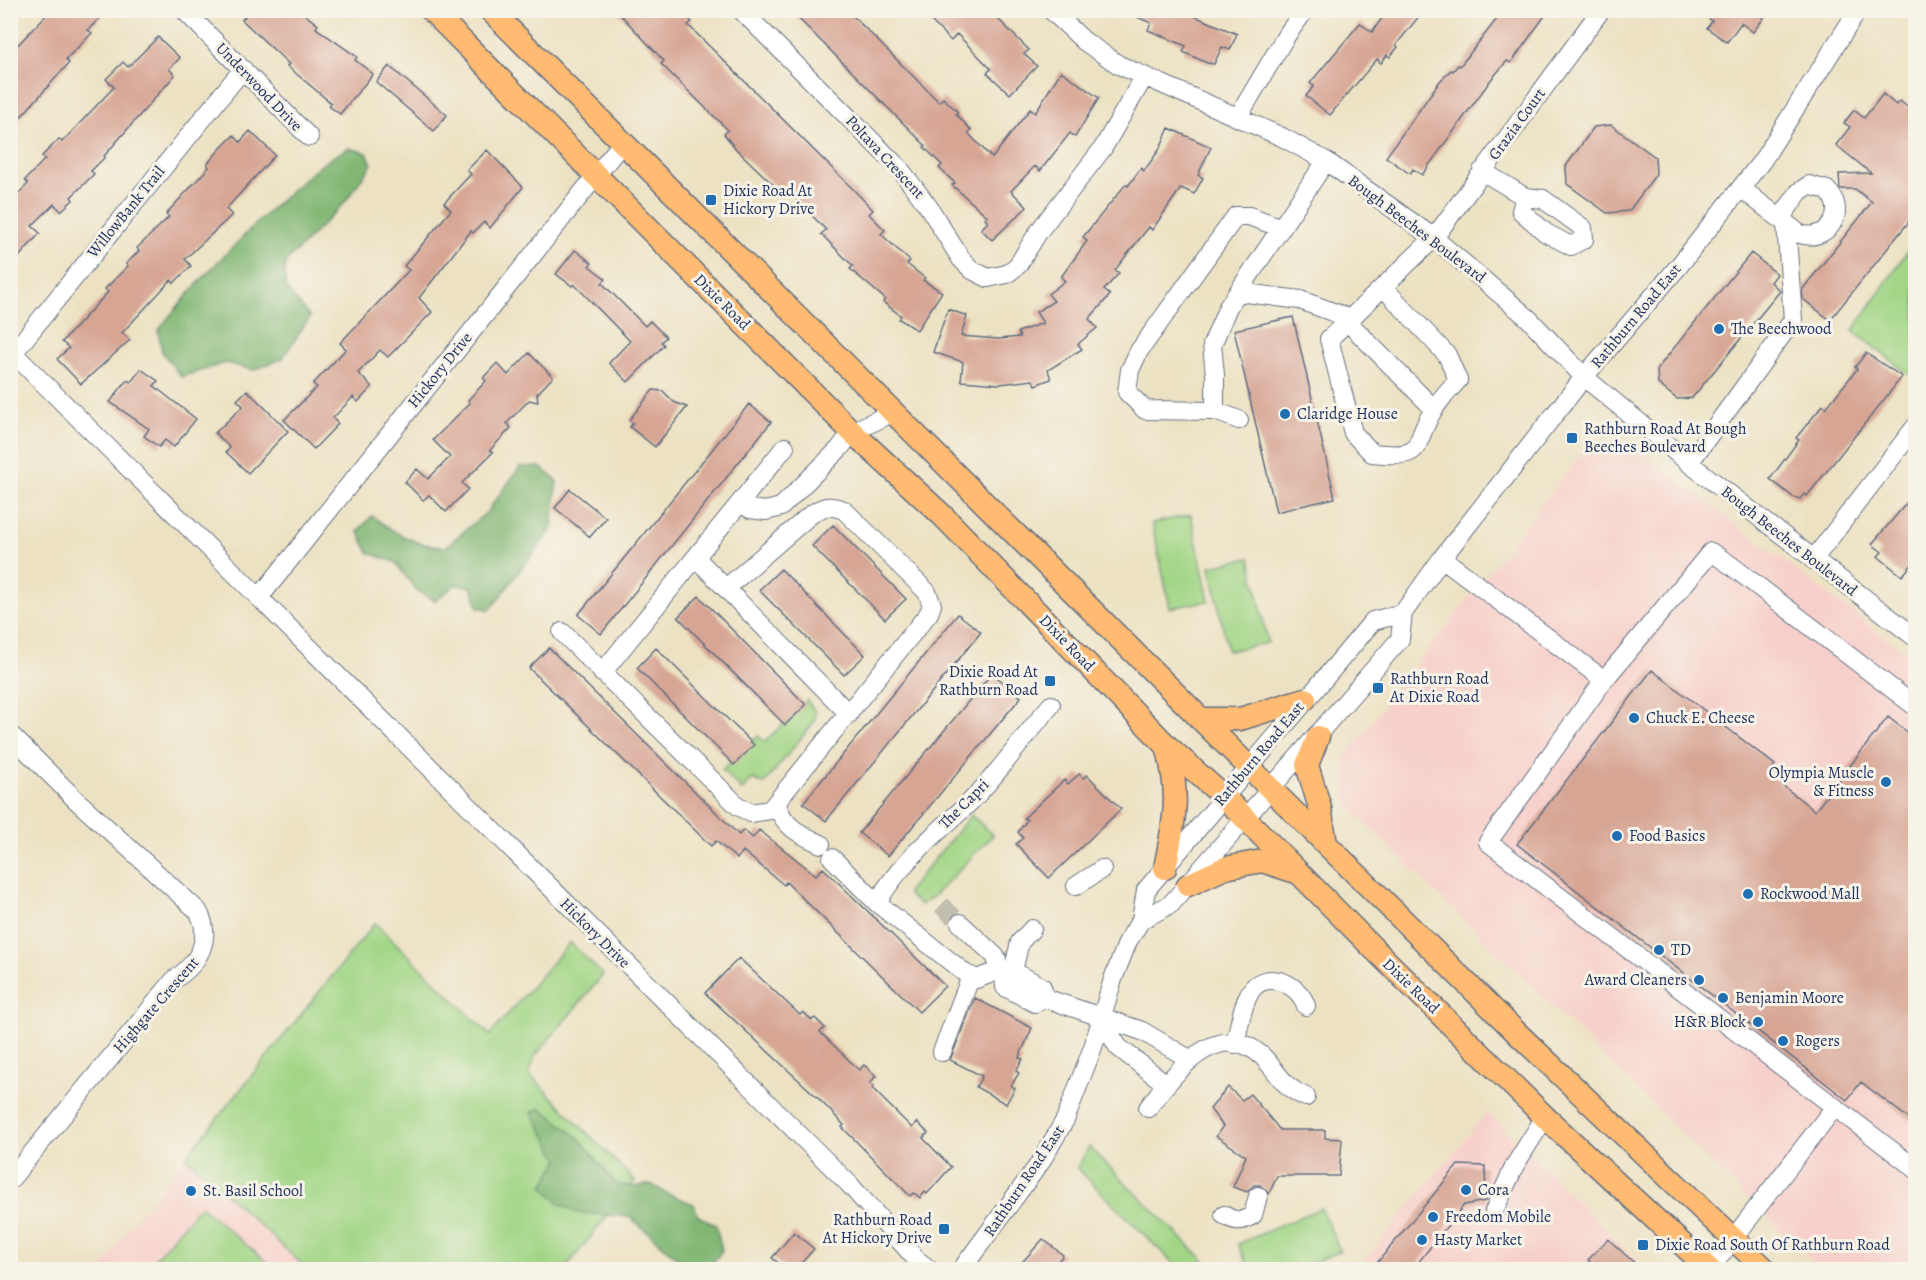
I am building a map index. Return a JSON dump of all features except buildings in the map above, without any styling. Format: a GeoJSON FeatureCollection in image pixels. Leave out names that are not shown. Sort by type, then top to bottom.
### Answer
{"type":"FeatureCollection","features":[{"type":"Feature","properties":{"kind":"main road","name":"Dixie Road"},"geometry":{"type":"LineString","coordinates":[[431,10],[596,176],[846,440],[943,516],[1167,746],[1224,797],[1297,873],[1545,1117],[1709,1269]]}},
{"type":"Feature","properties":{"kind":"main road"},"geometry":{"type":"LineString","coordinates":[[490,10],[892,413],[1518,1034],[1766,1269]]}},
{"type":"Feature","properties":{"kind":"main road"},"geometry":{"type":"LineString","coordinates":[[1200,719],[1240,719],[1305,699]]}},
{"type":"Feature","properties":{"kind":"main road"},"geometry":{"type":"LineString","coordinates":[[1318,737],[1307,765],[1320,808],[1326,844]]}},
{"type":"Feature","properties":{"kind":"main road"},"geometry":{"type":"LineString","coordinates":[[1165,868],[1174,826],[1177,789],[1167,746]]}},
{"type":"Feature","properties":{"kind":"main road"},"geometry":{"type":"LineString","coordinates":[[1188,885],[1225,868],[1262,861],[1297,873]]}},
{"type":"Feature","properties":{"kind":"street","name":"Underwood Drive"},"geometry":{"type":"LineString","coordinates":[[184,10],[309,137]]}},
{"type":"Feature","properties":{"kind":"street","name":"Poltava Crescent"},"geometry":{"type":"LineString","coordinates":[[741,10],[899,168],[928,206],[961,259],[972,270],[988,278],[1007,274],[1018,265],[1039,231],[1103,148],[1144,77]]}},
{"type":"Feature","properties":{"kind":"street","name":"Bough Beeches Boulevard"},"geometry":{"type":"LineString","coordinates":[[1051,10],[1095,50],[1144,77],[1282,137],[1326,161],[1434,238],[1527,318],[1584,377],[1812,560],[1916,638]]}},
{"type":"Feature","properties":{"kind":"street"},"geometry":{"type":"LineString","coordinates":[[1238,117],[1286,36],[1305,10]]}},
{"type":"Feature","properties":{"kind":"street","name":"Grazia Court"},"geometry":{"type":"LineString","coordinates":[[1434,409],[1418,446],[1402,456],[1372,453],[1353,433],[1329,339],[1434,238],[1601,10]]}},
{"type":"Feature","properties":{"kind":"street","name":"Rathburn Road East"},"geometry":{"type":"LineString","coordinates":[[1141,920],[1171,904],[1318,737],[1400,639],[1403,613],[1442,558],[1584,377],[1678,267],[1762,161],[1858,10]]}},
{"type":"Feature","properties":{"kind":"street","name":"WillowBank Trail"},"geometry":{"type":"LineString","coordinates":[[12,355],[243,69]]}},
{"type":"Feature","properties":{"kind":"street","name":"Hickory Drive"},"geometry":{"type":"LineString","coordinates":[[259,598],[622,142]]}},
{"type":"Feature","properties":{"kind":"street"},"geometry":{"type":"LineString","coordinates":[[1215,411],[1212,345],[1238,292],[1326,161]]}},
{"type":"Feature","properties":{"kind":"street"},"geometry":{"type":"LineString","coordinates":[[1482,171],[1525,197]]}},
{"type":"Feature","properties":{"kind":"street"},"geometry":{"type":"LineString","coordinates":[[1689,463],[1793,320],[1788,225],[1741,188]]}},
{"type":"Feature","properties":{"kind":"street"},"geometry":{"type":"LineString","coordinates":[[1239,420],[1215,411],[1145,410],[1127,392],[1130,370],[1139,351],[1236,216],[1249,216],[1282,228]]}},
{"type":"Feature","properties":{"kind":"street"},"geometry":{"type":"LineString","coordinates":[[1238,292],[1300,300],[1341,315],[1434,409],[1458,381],[1454,368],[1447,355],[1383,287]]}},
{"type":"Feature","properties":{"kind":"street","name":"Hickory Drive"},"geometry":{"type":"LineString","coordinates":[[12,355],[849,1184],[916,1259],[930,1269]]}},
{"type":"Feature","properties":{"kind":"street"},"geometry":{"type":"LineString","coordinates":[[741,502],[750,509],[766,511],[780,507],[846,440],[892,413]]}},
{"type":"Feature","properties":{"kind":"street"},"geometry":{"type":"LineString","coordinates":[[1812,560],[1916,426]]}},
{"type":"Feature","properties":{"kind":"street"},"geometry":{"type":"LineString","coordinates":[[603,673],[785,447]]}},
{"type":"Feature","properties":{"kind":"street"},"geometry":{"type":"LineString","coordinates":[[562,632],[738,806],[751,813],[773,807],[929,613],[932,604],[927,592],[844,510],[831,505],[822,506],[809,516],[726,588]]}},
{"type":"Feature","properties":{"kind":"street"},"geometry":{"type":"LineString","coordinates":[[1916,707],[1711,552],[1604,680],[1488,842],[1916,1169]]}},
{"type":"Feature","properties":{"kind":"street"},"geometry":{"type":"LineString","coordinates":[[696,558],[849,714]]}},
{"type":"Feature","properties":{"kind":"street"},"geometry":{"type":"LineString","coordinates":[[1442,558],[1604,680]]}},
{"type":"Feature","properties":{"kind":"street","name":"Rathburn Road East"},"geometry":{"type":"LineString","coordinates":[[961,1269],[1040,1163],[1065,1120],[1093,1047],[1100,1017],[1128,940],[1141,920],[1146,890],[1373,621],[1403,613]]}},
{"type":"Feature","properties":{"kind":"street","name":"The Capri"},"geometry":{"type":"LineString","coordinates":[[877,903],[889,882],[909,857],[972,800],[1051,705]]}},
{"type":"Feature","properties":{"kind":"street","name":"Highgate Crescent"},"geometry":{"type":"LineString","coordinates":[[10,734],[75,799],[198,911],[204,923],[205,935],[200,954],[185,972],[175,979],[10,1180]]}},
{"type":"Feature","properties":{"kind":"street"},"geometry":{"type":"LineString","coordinates":[[773,807],[795,832],[827,851],[877,903],[970,976],[983,978],[1005,972],[1042,987],[1045,998],[1142,1031],[1191,1060]]}},
{"type":"Feature","properties":{"kind":"street"},"geometry":{"type":"LineString","coordinates":[[1076,886],[1102,869]]}},
{"type":"Feature","properties":{"kind":"street"},"geometry":{"type":"LineString","coordinates":[[960,923],[997,958],[1005,972]]}},
{"type":"Feature","properties":{"kind":"street"},"geometry":{"type":"LineString","coordinates":[[1005,972],[1020,942],[1032,929]]}},
{"type":"Feature","properties":{"kind":"street"},"geometry":{"type":"LineString","coordinates":[[942,1052],[970,976]]}},
{"type":"Feature","properties":{"kind":"street"},"geometry":{"type":"LineString","coordinates":[[1236,1044],[1249,992],[1257,985],[1268,981],[1290,984],[1299,991],[1306,1006]]}},
{"type":"Feature","properties":{"kind":"street"},"geometry":{"type":"LineString","coordinates":[[1100,1017],[1118,1047],[1166,1084]]}},
{"type":"Feature","properties":{"kind":"street"},"geometry":{"type":"LineString","coordinates":[[1148,1108],[1166,1084],[1201,1050],[1213,1045],[1236,1044],[1255,1049],[1290,1091],[1306,1098]]}},
{"type":"Feature","properties":{"kind":"street"},"geometry":{"type":"LineString","coordinates":[[1709,1269],[1834,1108]]}},
{"type":"Feature","properties":{"kind":"street"},"geometry":{"type":"LineString","coordinates":[[1494,1211],[1515,1166],[1545,1117]]}},
{"type":"Feature","properties":{"kind":"street"},"geometry":{"type":"LineString","coordinates":[[1224,1215],[1233,1221],[1244,1221],[1253,1215],[1258,1196]]}},
{"type":"Feature","properties":{"kind":"shaded area","name":"Rockwood Mall"},"geometry":{"type":"Polygon","coordinates":[[[1626,441],[1915,660],[1915,1269],[1820,1269],[1346,804],[1344,758],[1589,444],[1626,441]]]}},
{"type":"Feature","properties":{"kind":"shaded area"},"geometry":{"type":"Polygon","coordinates":[[[1487,1112],[1646,1269],[1357,1270],[1487,1112]]]}},
{"type":"Feature","properties":{"kind":"shaded area","name":"St. Basil School"},"geometry":{"type":"Polygon","coordinates":[[[186,1157],[307,1269],[101,1270],[131,1225],[186,1157]]]}},
{"type":"Feature","properties":{"kind":"green space"},"geometry":{"type":"Polygon","coordinates":[[[349,148],[367,153],[372,164],[345,202],[285,263],[285,287],[310,317],[282,359],[254,370],[226,363],[181,377],[162,352],[158,331],[210,270],[267,213],[315,169],[349,148]]]}},
{"type":"Feature","properties":{"kind":"green space"},"geometry":{"type":"Polygon","coordinates":[[[1915,240],[1915,379],[1853,331],[1915,240]]]}},
{"type":"Feature","properties":{"kind":"green space"},"geometry":{"type":"Polygon","coordinates":[[[520,467],[540,467],[557,481],[552,529],[490,610],[478,607],[472,587],[455,585],[435,601],[416,590],[395,562],[369,553],[358,531],[372,516],[406,538],[445,547],[487,512],[520,467]]]}},
{"type":"Feature","properties":{"kind":"green space"},"geometry":{"type":"Polygon","coordinates":[[[1191,515],[1209,601],[1170,608],[1152,523],[1191,515]]]}},
{"type":"Feature","properties":{"kind":"green space"},"geometry":{"type":"Polygon","coordinates":[[[1250,558],[1268,643],[1228,651],[1210,566],[1250,558]]]}},
{"type":"Feature","properties":{"kind":"green space"},"geometry":{"type":"Polygon","coordinates":[[[807,700],[815,712],[814,722],[764,784],[753,779],[742,790],[722,770],[758,736],[765,742],[807,700]]]}},
{"type":"Feature","properties":{"kind":"green space"},"geometry":{"type":"Polygon","coordinates":[[[971,815],[993,835],[933,897],[920,905],[908,895],[908,891],[971,815]]]}},
{"type":"Feature","properties":{"kind":"green space"},"geometry":{"type":"Polygon","coordinates":[[[375,923],[490,1035],[570,942],[603,975],[535,1056],[529,1074],[635,1181],[565,1269],[307,1269],[186,1157],[375,923]]]}},
{"type":"Feature","properties":{"kind":"green space"},"geometry":{"type":"Polygon","coordinates":[[[541,1108],[579,1138],[616,1184],[633,1187],[651,1184],[666,1193],[694,1204],[698,1216],[716,1225],[722,1250],[709,1269],[683,1263],[630,1217],[578,1213],[560,1204],[543,1186],[559,1160],[532,1112],[541,1108]]]}},
{"type":"Feature","properties":{"kind":"green space"},"geometry":{"type":"Polygon","coordinates":[[[1089,1147],[1213,1269],[1179,1269],[1077,1168],[1089,1147]]]}},
{"type":"Feature","properties":{"kind":"green space"},"geometry":{"type":"Polygon","coordinates":[[[200,1206],[275,1269],[146,1269],[200,1206]]]}},
{"type":"Feature","properties":{"kind":"green space"},"geometry":{"type":"Polygon","coordinates":[[[1321,1208],[1340,1251],[1298,1269],[1249,1269],[1238,1244],[1321,1208]]]}},
{"type":"Feature","properties":{"kind":"tunnel"},"geometry":{"type":"LineString","coordinates":[[941,905],[960,923]]}},
{"type":"Feature","properties":{"kind":"place","name":"Dixie Road At Hickory Drive"},"geometry":{"type":"Point","coordinates":[711,200]}},
{"type":"Feature","properties":{"kind":"place","name":"The Beechwood"},"geometry":{"type":"Point","coordinates":[1719,329]}},
{"type":"Feature","properties":{"kind":"place","name":"Claridge House"},"geometry":{"type":"Point","coordinates":[1285,414]}},
{"type":"Feature","properties":{"kind":"place","name":"Rathburn Road At Bough Beeches Boulevard"},"geometry":{"type":"Point","coordinates":[1572,438]}},
{"type":"Feature","properties":{"kind":"place","name":"Dixie Road At Rathburn Road"},"geometry":{"type":"Point","coordinates":[1050,681]}},
{"type":"Feature","properties":{"kind":"place","name":"Rathburn Road At Dixie Road"},"geometry":{"type":"Point","coordinates":[1378,688]}},
{"type":"Feature","properties":{"kind":"place","name":"Chuck E. Cheese"},"geometry":{"type":"Point","coordinates":[1634,718]}},
{"type":"Feature","properties":{"kind":"place","name":"Olympia Muscle & Fitness"},"geometry":{"type":"Point","coordinates":[1886,782]}},
{"type":"Feature","properties":{"kind":"place","name":"Food Basics"},"geometry":{"type":"Point","coordinates":[1617,836]}},
{"type":"Feature","properties":{"kind":"place","name":"Rockwood Mall"},"geometry":{"type":"Point","coordinates":[1748,894]}},
{"type":"Feature","properties":{"kind":"place","name":"TD"},"geometry":{"type":"Point","coordinates":[1659,950]}},
{"type":"Feature","properties":{"kind":"place","name":"Award Cleaners"},"geometry":{"type":"Point","coordinates":[1699,980]}},
{"type":"Feature","properties":{"kind":"place","name":"Benjamin Moore"},"geometry":{"type":"Point","coordinates":[1723,998]}},
{"type":"Feature","properties":{"kind":"place","name":"H&R Block"},"geometry":{"type":"Point","coordinates":[1758,1022]}},
{"type":"Feature","properties":{"kind":"place","name":"Rogers"},"geometry":{"type":"Point","coordinates":[1783,1041]}},
{"type":"Feature","properties":{"kind":"place","name":"Cora"},"geometry":{"type":"Point","coordinates":[1466,1190]}},
{"type":"Feature","properties":{"kind":"place","name":"St. Basil School"},"geometry":{"type":"Point","coordinates":[191,1191]}},
{"type":"Feature","properties":{"kind":"place","name":"Freedom Mobile"},"geometry":{"type":"Point","coordinates":[1433,1217]}},
{"type":"Feature","properties":{"kind":"place","name":"Rathburn Road At Hickory Drive"},"geometry":{"type":"Point","coordinates":[944,1229]}},
{"type":"Feature","properties":{"kind":"place","name":"Hasty Market"},"geometry":{"type":"Point","coordinates":[1422,1240]}},
{"type":"Feature","properties":{"kind":"place","name":"Dixie Road South Of Rathburn Road"},"geometry":{"type":"Point","coordinates":[1643,1245]}}]}
